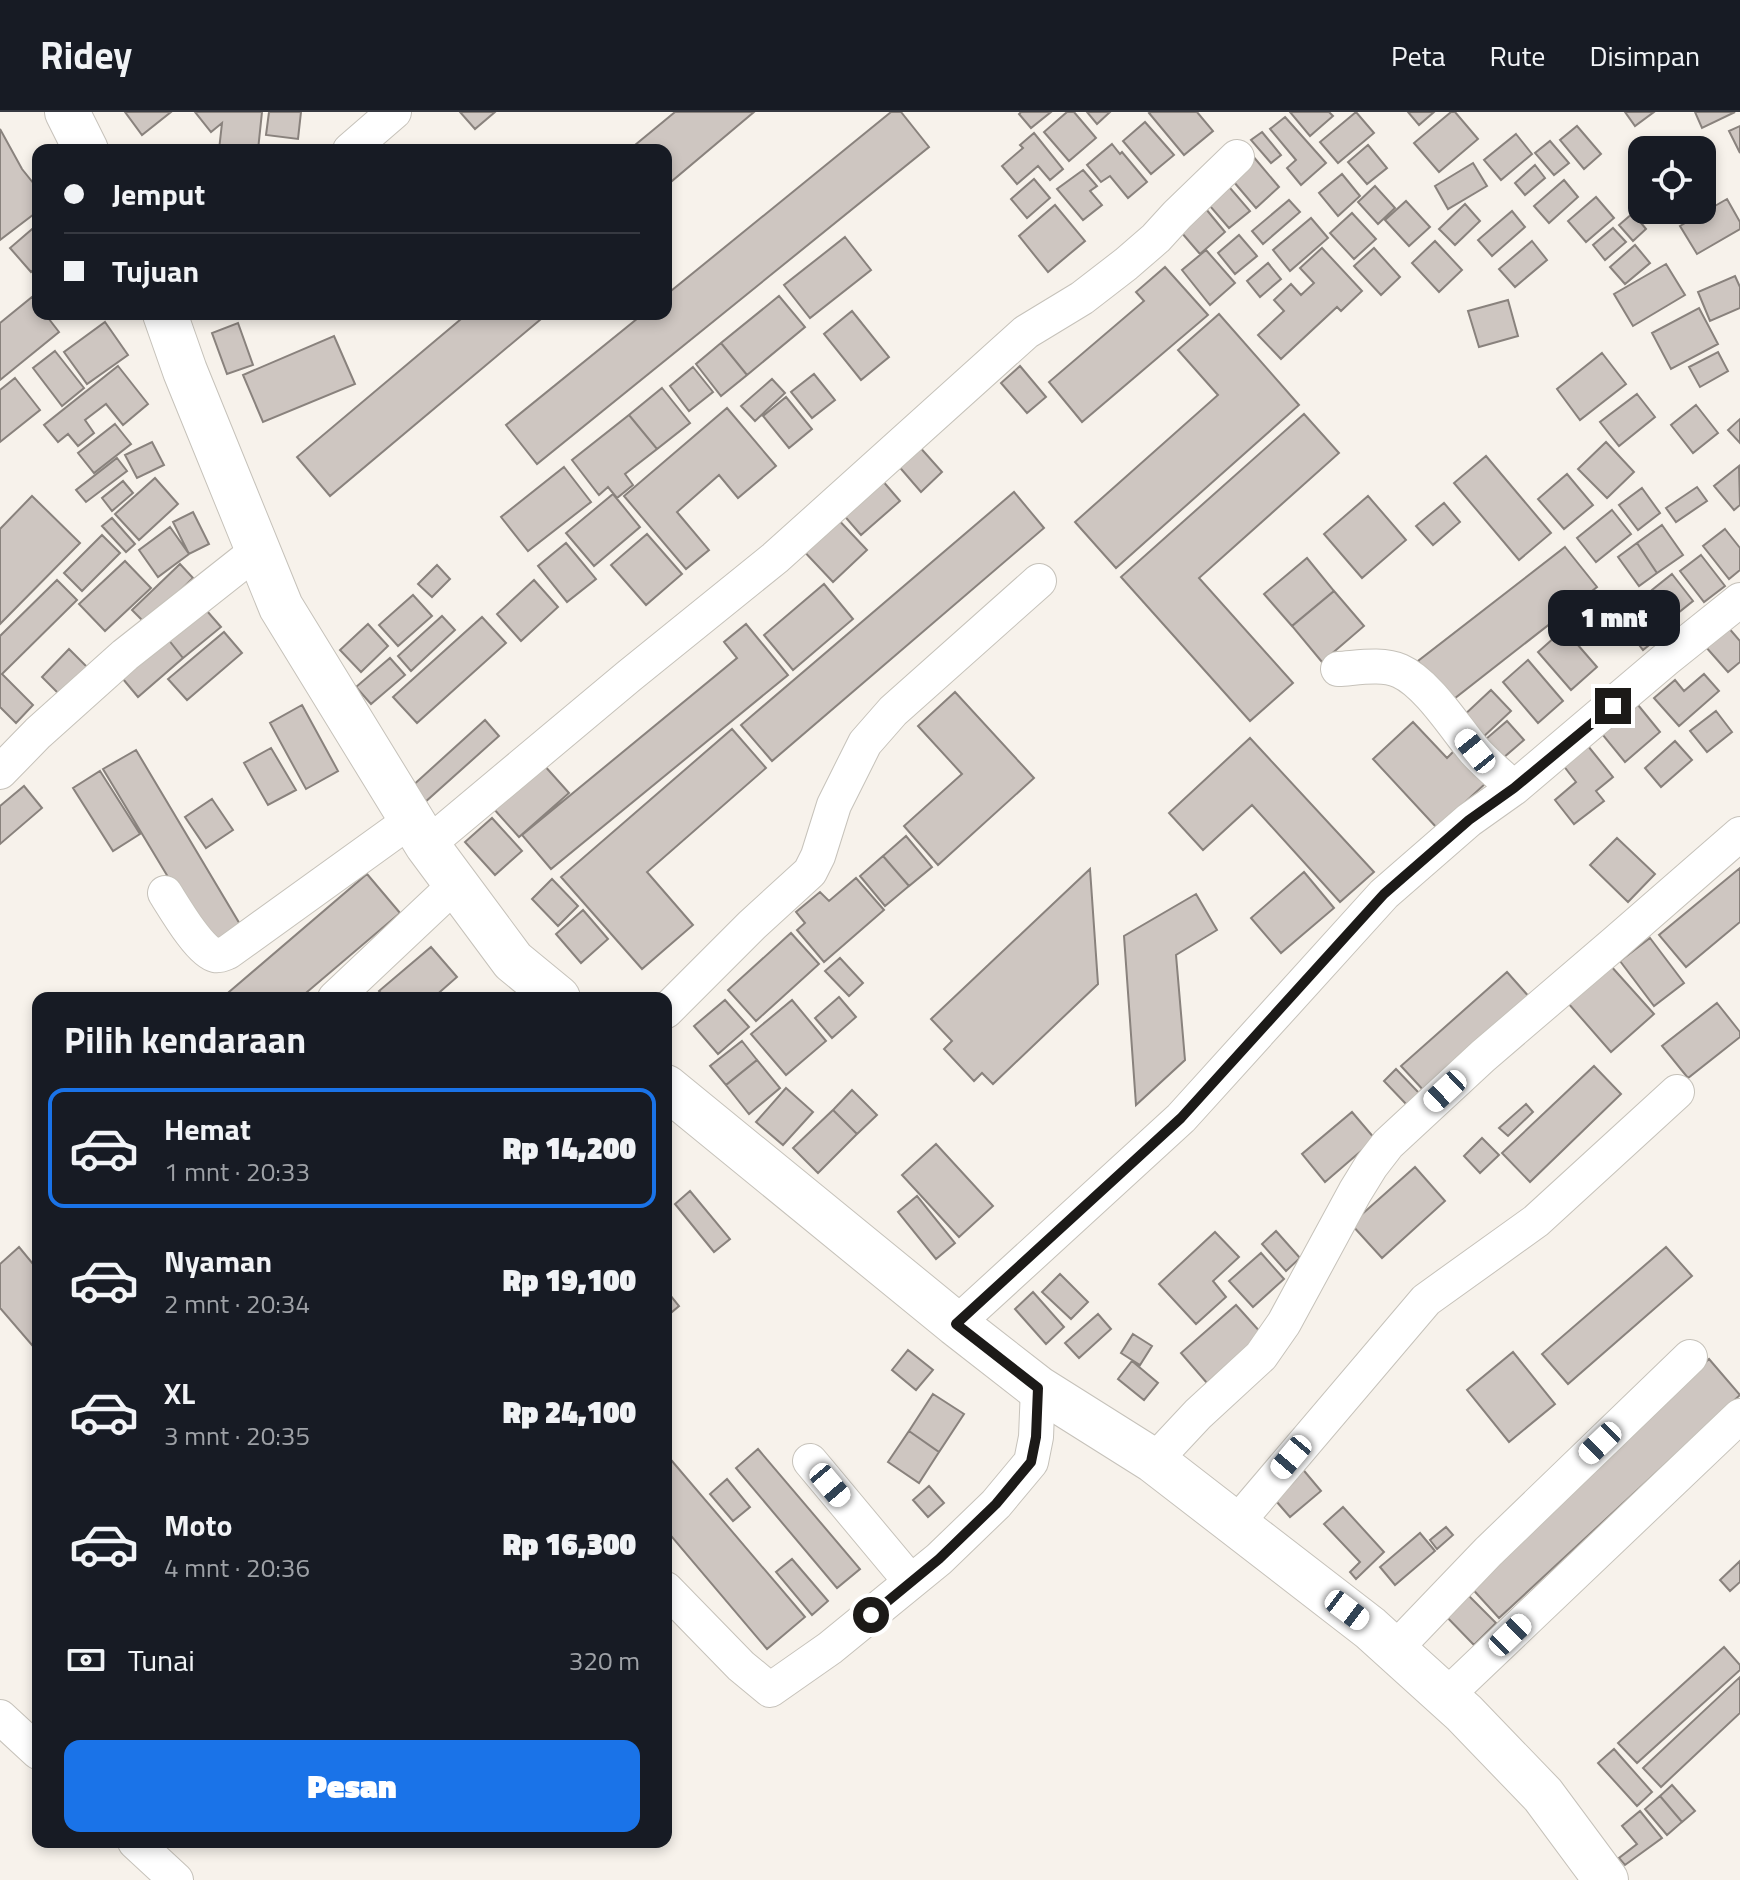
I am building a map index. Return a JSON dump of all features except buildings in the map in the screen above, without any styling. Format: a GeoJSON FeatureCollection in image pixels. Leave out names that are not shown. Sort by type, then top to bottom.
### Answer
{"type":"FeatureCollection","features":[{"type":"Feature","properties":{"kind":"highway"},"geometry":{"type":"LineString","coordinates":[[67,112],[83,144]]}},
{"type":"Feature","properties":{"kind":"highway"},"geometry":{"type":"LineString","coordinates":[[167,320],[281,607],[419,833],[513,961],[551,992]]}},
{"type":"Feature","properties":{"kind":"highway"},"geometry":{"type":"LineString","coordinates":[[672,1092],[1038,1388],[1154,1461],[1395,1649],[1543,1795],[1606,1880]]}},
{"type":"Feature","properties":{"kind":"street"},"geometry":{"type":"LineString","coordinates":[[357,144],[394,112]]}},
{"type":"Feature","properties":{"kind":"street"},"geometry":{"type":"LineString","coordinates":[[165,893],[203,949],[213,955],[221,955],[419,833],[629,676],[775,558],[1026,332],[1082,298],[1156,238],[1237,157]]}},
{"type":"Feature","properties":{"kind":"street"},"geometry":{"type":"LineString","coordinates":[[0,772],[38,733],[125,655],[258,550]]}},
{"type":"Feature","properties":{"kind":"street"},"geometry":{"type":"LineString","coordinates":[[672,1005],[810,872],[834,805],[865,743],[874,732],[893,711],[1039,581]]}},
{"type":"Feature","properties":{"kind":"street"},"geometry":{"type":"LineString","coordinates":[[956,1324],[1181,1118],[1384,894],[1469,820],[1514,788],[1740,600]]}},
{"type":"Feature","properties":{"kind":"street"},"geometry":{"type":"LineString","coordinates":[[1338,669],[1384,667],[1412,678],[1423,687],[1475,751],[1514,788]]}},
{"type":"Feature","properties":{"kind":"street"},"geometry":{"type":"LineString","coordinates":[[1154,1461],[1271,1343],[1355,1192],[1388,1144],[1483,1056],[1740,834]]}},
{"type":"Feature","properties":{"kind":"street"},"geometry":{"type":"LineString","coordinates":[[341,992],[456,884]]}},
{"type":"Feature","properties":{"kind":"street"},"geometry":{"type":"LineString","coordinates":[[1235,1525],[1426,1300],[1536,1221],[1677,1092]]}},
{"type":"Feature","properties":{"kind":"street"},"geometry":{"type":"LineString","coordinates":[[1395,1649],[1488,1552],[1690,1357]]}},
{"type":"Feature","properties":{"kind":"street"},"geometry":{"type":"LineString","coordinates":[[672,1595],[741,1666],[770,1690],[830,1648],[939,1559],[996,1504],[1031,1462],[1036,1437],[1038,1388]]}},
{"type":"Feature","properties":{"kind":"street"},"geometry":{"type":"LineString","coordinates":[[1446,1696],[1740,1416]]}},
{"type":"Feature","properties":{"kind":"street"},"geometry":{"type":"LineString","coordinates":[[810,1461],[911,1582]]}},
{"type":"Feature","properties":{"kind":"street"},"geometry":{"type":"LineString","coordinates":[[0,1717],[32,1746]]}},
{"type":"Feature","properties":{"kind":"street"},"geometry":{"type":"LineString","coordinates":[[141,1848],[176,1880]]}},
{"type":"Feature","properties":{"kind":"route"},"geometry":{"type":"LineString","coordinates":[[871,1615],[939,1559],[996,1504],[1031,1462],[1036,1437],[1038,1388],[956,1324],[1181,1118],[1384,894],[1469,820],[1514,788],[1613,706]]}}]}
